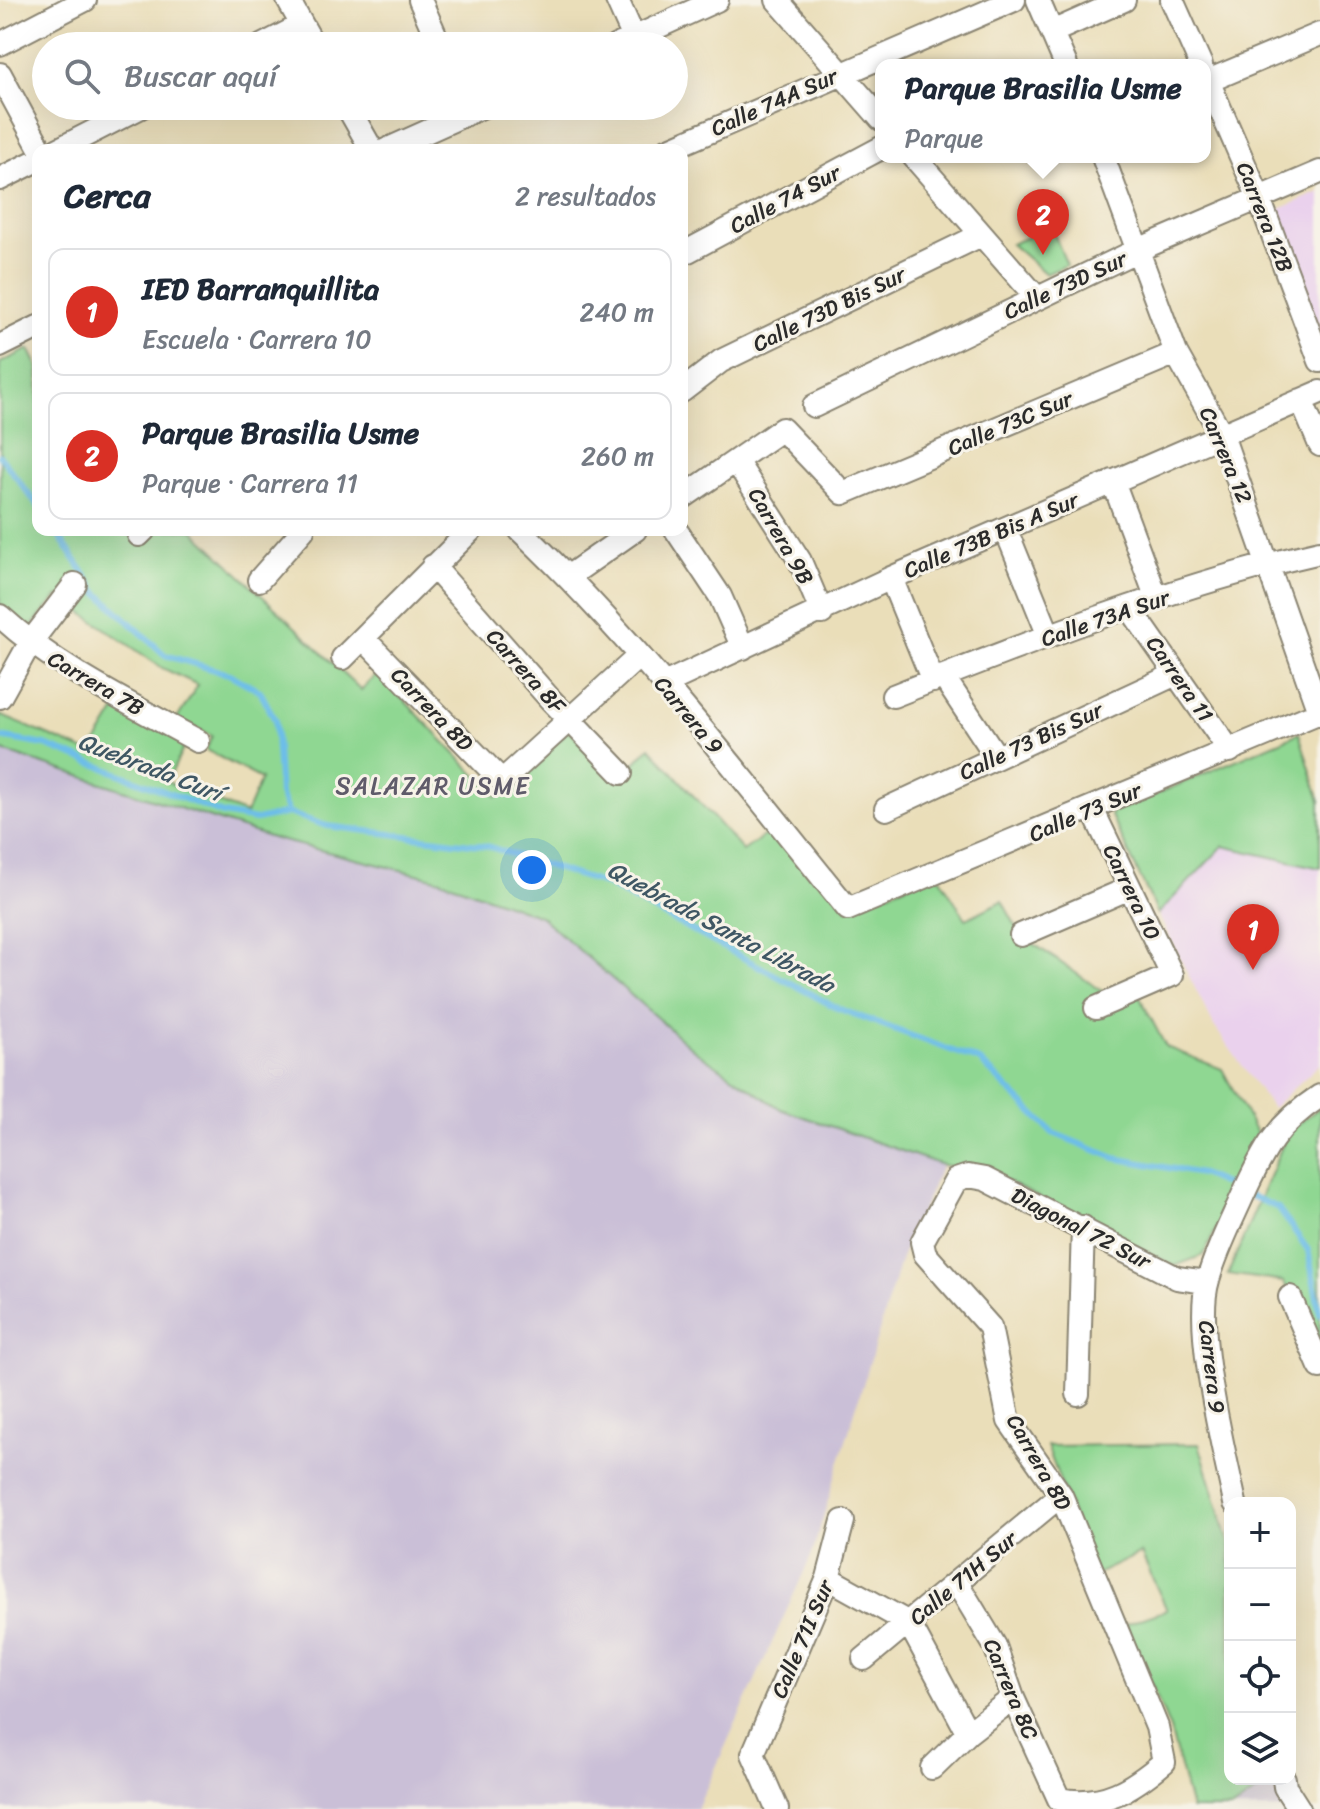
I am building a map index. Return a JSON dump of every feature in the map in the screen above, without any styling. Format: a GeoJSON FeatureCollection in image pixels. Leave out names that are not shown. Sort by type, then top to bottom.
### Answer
{"type":"FeatureCollection","features":[{"type":"Feature","properties":{"kind":"street"},"geometry":{"type":"LineString","coordinates":[[0,44],[85,0]]}},
{"type":"Feature","properties":{"kind":"street"},"geometry":{"type":"LineString","coordinates":[[288,0],[306,32]]}},
{"type":"Feature","properties":{"kind":"street"},"geometry":{"type":"LineString","coordinates":[[420,0],[434,32]]}},
{"type":"Feature","properties":{"kind":"street"},"geometry":{"type":"LineString","coordinates":[[617,0],[623,32]]}},
{"type":"Feature","properties":{"kind":"street"},"geometry":{"type":"LineString","coordinates":[[647,32],[717,0]]}},
{"type":"Feature","properties":{"kind":"street"},"geometry":{"type":"LineString","coordinates":[[777,0],[875,112]]}},
{"type":"Feature","properties":{"kind":"street","name":"Calle 74A Sur"},"geometry":{"type":"LineString","coordinates":[[680,144],[1014,0]]}},
{"type":"Feature","properties":{"kind":"street"},"geometry":{"type":"LineString","coordinates":[[1038,0],[1063,59]]}},
{"type":"Feature","properties":{"kind":"street"},"geometry":{"type":"LineString","coordinates":[[1052,32],[1124,0]]}},
{"type":"Feature","properties":{"kind":"street","name":"Carrera 12B"},"geometry":{"type":"LineString","coordinates":[[1172,0],[1199,59]]}},
{"type":"Feature","properties":{"kind":"street"},"geometry":{"type":"LineString","coordinates":[[288,32],[302,25]]}},
{"type":"Feature","properties":{"kind":"street"},"geometry":{"type":"LineString","coordinates":[[1211,71],[1320,34]]}},
{"type":"Feature","properties":{"kind":"street"},"geometry":{"type":"LineString","coordinates":[[0,74],[38,144]]}},
{"type":"Feature","properties":{"kind":"street","name":"Carrera 12B"},"geometry":{"type":"LineString","coordinates":[[1211,87],[1259,198],[1320,361]]}},
{"type":"Feature","properties":{"kind":"street"},"geometry":{"type":"LineString","coordinates":[[69,144],[116,120]]}},
{"type":"Feature","properties":{"kind":"street"},"geometry":{"type":"LineString","coordinates":[[355,120],[369,144]]}},
{"type":"Feature","properties":{"kind":"street"},"geometry":{"type":"LineString","coordinates":[[398,144],[448,120]]}},
{"type":"Feature","properties":{"kind":"street","name":"Calle 74 Sur"},"geometry":{"type":"LineString","coordinates":[[688,251],[875,151]]}},
{"type":"Feature","properties":{"kind":"street"},"geometry":{"type":"LineString","coordinates":[[0,179],[32,163]]}},
{"type":"Feature","properties":{"kind":"street"},"geometry":{"type":"LineString","coordinates":[[926,163],[981,235],[1037,298]]}},
{"type":"Feature","properties":{"kind":"street","name":"Carrera 12"},"geometry":{"type":"LineString","coordinates":[[1105,163],[1140,249],[1176,353],[1222,435],[1320,712]]}},
{"type":"Feature","properties":{"kind":"street","name":"Calle 73D Sur"},"geometry":{"type":"LineString","coordinates":[[814,406],[1140,249],[1320,172]]}},
{"type":"Feature","properties":{"kind":"street","name":"Calle 73D Bis Sur"},"geometry":{"type":"LineString","coordinates":[[688,386],[721,361],[981,235]]}},
{"type":"Feature","properties":{"kind":"street"},"geometry":{"type":"LineString","coordinates":[[0,346],[32,330]]}},
{"type":"Feature","properties":{"kind":"street","name":"Calle 73C Sur"},"geometry":{"type":"LineString","coordinates":[[736,461],[782,429],[843,493],[1176,353]]}},
{"type":"Feature","properties":{"kind":"street"},"geometry":{"type":"LineString","coordinates":[[1310,396],[1320,445]]}},
{"type":"Feature","properties":{"kind":"street","name":"Calle 73B Bis A Sur"},"geometry":{"type":"LineString","coordinates":[[664,684],[822,613],[891,578],[1310,396]]}},
{"type":"Feature","properties":{"kind":"street"},"geometry":{"type":"LineString","coordinates":[[688,494],[736,461]]}},
{"type":"Feature","properties":{"kind":"street","name":"Carrera 9B"},"geometry":{"type":"LineString","coordinates":[[736,461],[800,561],[822,613]]}},
{"type":"Feature","properties":{"kind":"street","name":"Carrera 11"},"geometry":{"type":"LineString","coordinates":[[1113,481],[1157,599]]}},
{"type":"Feature","properties":{"kind":"street"},"geometry":{"type":"LineString","coordinates":[[1006,530],[1049,636]]}},
{"type":"Feature","properties":{"kind":"street"},"geometry":{"type":"LineString","coordinates":[[259,580],[298,536]]}},
{"type":"Feature","properties":{"kind":"street"},"geometry":{"type":"LineString","coordinates":[[343,658],[465,536]]}},
{"type":"Feature","properties":{"kind":"street","name":"Carrera 9"},"geometry":{"type":"LineString","coordinates":[[526,536],[569,576],[664,684],[848,909]]}},
{"type":"Feature","properties":{"kind":"street"},"geometry":{"type":"LineString","coordinates":[[569,576],[626,536]]}},
{"type":"Feature","properties":{"kind":"street"},"geometry":{"type":"LineString","coordinates":[[680,536],[720,596],[743,648]]}},
{"type":"Feature","properties":{"kind":"street","name":"Calle 73A Sur"},"geometry":{"type":"LineString","coordinates":[[893,696],[1130,608],[1268,564],[1320,552]]}},
{"type":"Feature","properties":{"kind":"street","name":"Carrera 8F"},"geometry":{"type":"LineString","coordinates":[[433,566],[569,720],[621,773]]}},
{"type":"Feature","properties":{"kind":"street"},"geometry":{"type":"LineString","coordinates":[[891,578],[938,678],[996,756]]}},
{"type":"Feature","properties":{"kind":"street"},"geometry":{"type":"LineString","coordinates":[[0,697],[30,643],[75,584]]}},
{"type":"Feature","properties":{"kind":"street","name":"Carrera 11"},"geometry":{"type":"LineString","coordinates":[[1130,608],[1230,751]]}},
{"type":"Feature","properties":{"kind":"street","name":"Carrera 7B"},"geometry":{"type":"LineString","coordinates":[[0,616],[30,643],[67,669],[198,741]]}},
{"type":"Feature","properties":{"kind":"street","name":"Carrera 8D"},"geometry":{"type":"LineString","coordinates":[[363,638],[502,781],[569,720]]}},
{"type":"Feature","properties":{"kind":"street"},"geometry":{"type":"LineString","coordinates":[[569,720],[638,657]]}},
{"type":"Feature","properties":{"kind":"street","name":"Calle 73 Bis Sur"},"geometry":{"type":"LineString","coordinates":[[886,809],[1176,674]]}},
{"type":"Feature","properties":{"kind":"street","name":"Calle 73 Sur"},"geometry":{"type":"LineString","coordinates":[[848,909],[1320,712]]}},
{"type":"Feature","properties":{"kind":"street","name":"Carrera 10"},"geometry":{"type":"LineString","coordinates":[[1092,809],[1172,975],[1096,1008]]}},
{"type":"Feature","properties":{"kind":"street"},"geometry":{"type":"LineString","coordinates":[[1021,935],[1130,888]]}},
{"type":"Feature","properties":{"kind":"street","name":"Carrera 9"},"geometry":{"type":"LineString","coordinates":[[1234,1497],[1216,1409],[1204,1319],[1207,1282],[1258,1163],[1276,1132],[1320,1096]]}},
{"type":"Feature","properties":{"kind":"street","name":"Diagonal 72 Sur"},"geometry":{"type":"LineString","coordinates":[[956,1180],[968,1176],[985,1179],[1177,1278],[1207,1282]]}},
{"type":"Feature","properties":{"kind":"street","name":"Carrera 8D"},"geometry":{"type":"LineString","coordinates":[[956,1180],[922,1242],[922,1249],[990,1327],[1009,1421],[1061,1495],[1147,1702],[1164,1762],[1133,1788],[1083,1804],[1059,1799]]}},
{"type":"Feature","properties":{"kind":"street"},"geometry":{"type":"LineString","coordinates":[[1078,1394],[1083,1227]]}},
{"type":"Feature","properties":{"kind":"street"},"geometry":{"type":"LineString","coordinates":[[1290,1297],[1320,1367]]}},
{"type":"Feature","properties":{"kind":"street","name":"Calle 71H Sur"},"geometry":{"type":"LineString","coordinates":[[864,1659],[1061,1495]]}},
{"type":"Feature","properties":{"kind":"street","name":"Calle 71I Sur"},"geometry":{"type":"LineString","coordinates":[[777,1809],[753,1754],[828,1578],[843,1521]]}},
{"type":"Feature","properties":{"kind":"street"},"geometry":{"type":"LineString","coordinates":[[828,1578],[909,1623],[968,1733]]}},
{"type":"Feature","properties":{"kind":"street","name":"Carrera 8C"},"geometry":{"type":"LineString","coordinates":[[957,1583],[995,1646],[1013,1698],[1059,1799]]}},
{"type":"Feature","properties":{"kind":"street"},"geometry":{"type":"LineString","coordinates":[[932,1768],[968,1733],[1013,1698]]}},
{"type":"Feature","properties":{"kind":"street"},"geometry":{"type":"LineString","coordinates":[[1285,1785],[1299,1809]]}},
{"type":"Feature","properties":{"kind":"shaded area"},"geometry":{"type":"Polygon","coordinates":[[[1320,192],[1320,339],[1268,214],[1320,192]]]}},
{"type":"Feature","properties":{"kind":"shaded area"},"geometry":{"type":"Polygon","coordinates":[[[0,750],[275,839],[441,880],[540,916],[694,1050],[781,1109],[942,1165],[901,1258],[812,1554],[697,1809],[0,1809],[0,750]]]}},
{"type":"Feature","properties":{"kind":"shaded area"},"geometry":{"type":"Polygon","coordinates":[[[1223,846],[1320,868],[1320,1064],[1272,1108],[1214,1026],[1158,914],[1223,846]]]}},
{"type":"Feature","properties":{"kind":"shaded area"},"geometry":{"type":"Polygon","coordinates":[[[1271,1785],[1284,1809],[1232,1809],[1271,1785]]]}},
{"type":"Feature","properties":{"kind":"green space"},"geometry":{"type":"Polygon","coordinates":[[[1051,227],[1067,265],[1046,274],[1011,244],[1051,227]]]}},
{"type":"Feature","properties":{"kind":"green space"},"geometry":{"type":"Polygon","coordinates":[[[29,349],[32,355],[32,536],[199,536],[361,690],[378,673],[497,797],[569,730],[619,780],[650,747],[743,851],[779,825],[848,909],[937,873],[966,919],[1002,901],[1021,935],[1115,1000],[1136,990],[1166,1047],[1222,1069],[1258,1136],[1204,1255],[1175,1266],[986,1171],[942,1165],[781,1109],[694,1050],[540,916],[441,880],[275,839],[0,750],[0,715],[90,753],[118,707],[186,743],[167,782],[246,814],[261,779],[206,750],[212,736],[177,719],[198,685],[162,668],[58,596],[29,629],[0,605],[0,363],[29,349]]]}},
{"type":"Feature","properties":{"kind":"green space"},"geometry":{"type":"Polygon","coordinates":[[[1299,733],[1320,801],[1320,868],[1223,846],[1158,914],[1110,814],[1299,733]]]}},
{"type":"Feature","properties":{"kind":"green space"},"geometry":{"type":"Polygon","coordinates":[[[1320,1107],[1320,1359],[1284,1282],[1228,1274],[1288,1132],[1320,1107]]]}},
{"type":"Feature","properties":{"kind":"green space"},"geometry":{"type":"Polygon","coordinates":[[[1199,1444],[1224,1526],[1224,1785],[1267,1785],[1232,1809],[1191,1809],[1170,1729],[1126,1624],[1167,1610],[1141,1553],[1095,1575],[1047,1446],[1199,1444]]]}},
{"type":"Feature","properties":{"kind":"waterway","name":"Quebrada Santa Librada"},"geometry":{"type":"LineString","coordinates":[[0,456],[32,498]]}},
{"type":"Feature","properties":{"kind":"waterway","name":"Quebrada Santa Librada"},"geometry":{"type":"LineString","coordinates":[[59,536],[96,591],[165,655],[229,674],[260,691],[275,720],[280,794],[288,813],[327,826],[487,846],[607,885],[837,1008],[980,1061],[1053,1133],[1115,1158],[1201,1174],[1278,1208],[1308,1250],[1320,1314]]}},
{"type":"Feature","properties":{"kind":"waterway","name":"Quebrada Curí"},"geometry":{"type":"LineString","coordinates":[[0,737],[45,745],[223,814],[256,820],[288,813]]}},
{"type":"Feature","properties":{"kind":"place","name":"Parque Brasilia Usme"},"geometry":{"type":"Point","coordinates":[1043,255]}},
{"type":"Feature","properties":{"kind":"place","name":"IED Barranquillita"},"geometry":{"type":"Point","coordinates":[1253,970]}},
{"type":"Feature","properties":{"kind":"district","name":"SALAZAR USME"},"geometry":{"type":"Point","coordinates":[433,786]}}]}
